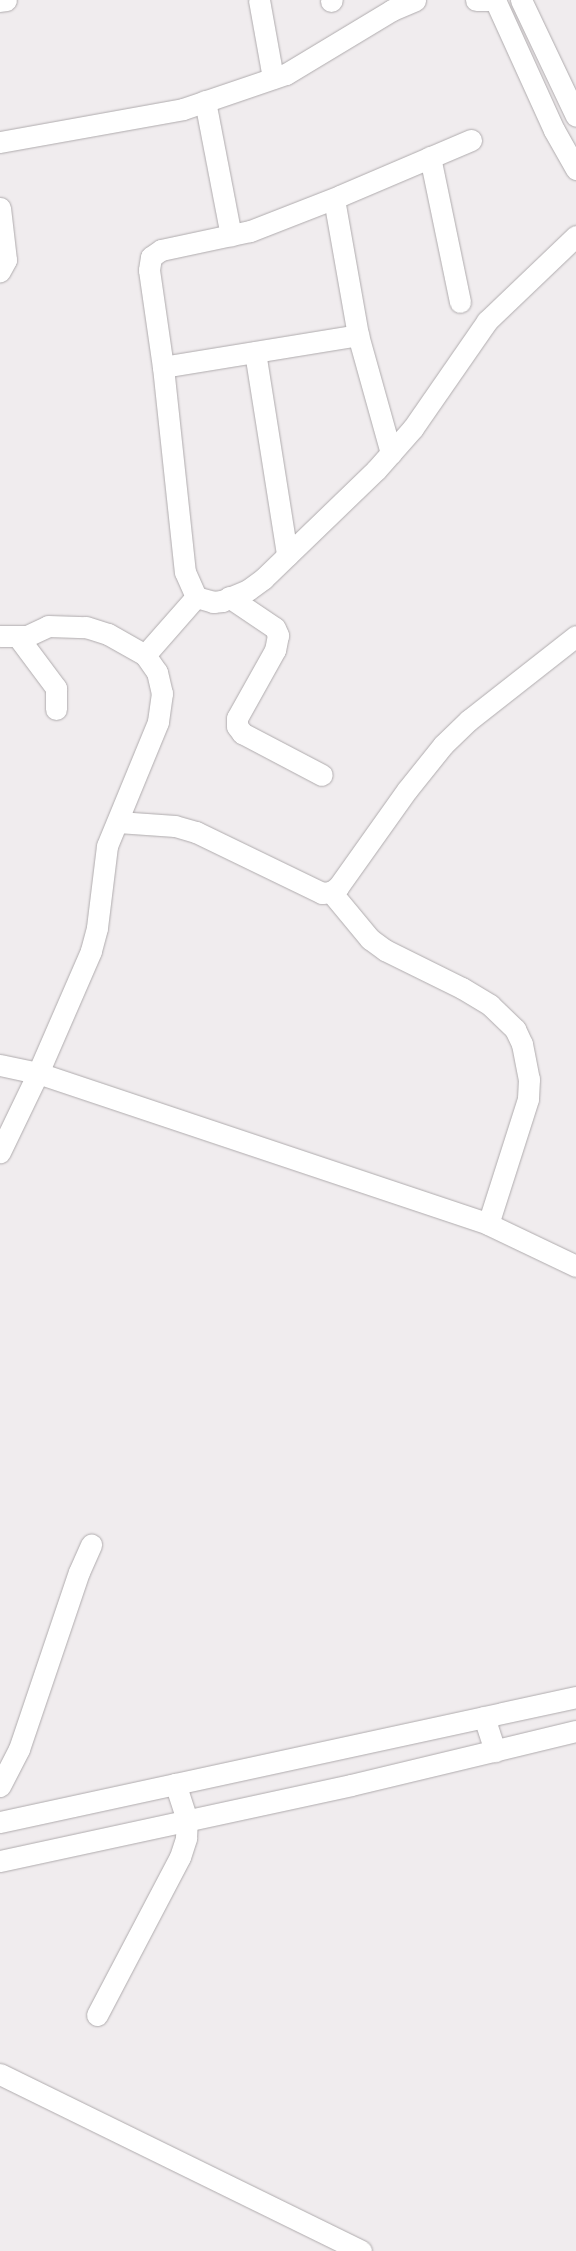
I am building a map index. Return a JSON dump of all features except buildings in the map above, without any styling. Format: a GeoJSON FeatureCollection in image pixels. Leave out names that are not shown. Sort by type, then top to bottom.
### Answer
{"type":"FeatureCollection","features":[{"type":"Feature","properties":{"kind":"street"},"geometry":{"type":"LineString","coordinates":[[0,1],[6,0]]}},
{"type":"Feature","properties":{"kind":"street"},"geometry":{"type":"LineString","coordinates":[[259,0],[272,78]]}},
{"type":"Feature","properties":{"kind":"street"},"geometry":{"type":"LineString","coordinates":[[0,142],[183,109],[286,74],[415,0]]}},
{"type":"Feature","properties":{"kind":"street"},"geometry":{"type":"LineString","coordinates":[[476,0],[490,0]]}},
{"type":"Feature","properties":{"kind":"street"},"geometry":{"type":"LineString","coordinates":[[495,0],[554,130],[576,169]]}},
{"type":"Feature","properties":{"kind":"street"},"geometry":{"type":"LineString","coordinates":[[521,0],[576,116]]}},
{"type":"Feature","properties":{"kind":"street"},"geometry":{"type":"LineString","coordinates":[[204,101],[231,236]]}},
{"type":"Feature","properties":{"kind":"street"},"geometry":{"type":"LineString","coordinates":[[196,598],[185,572],[163,367],[149,270],[151,257],[161,250],[231,236],[334,199],[471,140]]}},
{"type":"Feature","properties":{"kind":"street"},"geometry":{"type":"LineString","coordinates":[[430,157],[460,302]]}},
{"type":"Feature","properties":{"kind":"street"},"geometry":{"type":"LineString","coordinates":[[334,199],[358,335],[391,453]]}},
{"type":"Feature","properties":{"kind":"street"},"geometry":{"type":"LineString","coordinates":[[0,208],[6,260],[0,271]]}},
{"type":"Feature","properties":{"kind":"street"},"geometry":{"type":"LineString","coordinates":[[196,598],[213,602],[248,590],[263,579],[391,453],[413,428],[487,321],[576,236]]}},
{"type":"Feature","properties":{"kind":"street"},"geometry":{"type":"LineString","coordinates":[[163,367],[358,335]]}},
{"type":"Feature","properties":{"kind":"street"},"geometry":{"type":"LineString","coordinates":[[255,352],[287,556]]}},
{"type":"Feature","properties":{"kind":"street"},"geometry":{"type":"LineString","coordinates":[[229,597],[276,628],[278,635],[275,650],[237,718],[237,726],[242,733],[322,775]]}},
{"type":"Feature","properties":{"kind":"street"},"geometry":{"type":"LineString","coordinates":[[145,655],[196,598]]}},
{"type":"Feature","properties":{"kind":"street"},"geometry":{"type":"LineString","coordinates":[[0,1152],[38,1073],[91,951],[97,928],[107,846],[158,722],[162,693],[157,672],[145,655],[108,634],[86,627],[48,626],[27,636],[9,636]]}},
{"type":"Feature","properties":{"kind":"street"},"geometry":{"type":"LineString","coordinates":[[9,636],[56,688],[56,709]]}},
{"type":"Feature","properties":{"kind":"street"},"geometry":{"type":"LineString","coordinates":[[118,822],[175,826],[196,832],[322,893],[331,892],[338,887],[443,745],[469,720],[576,636]]}},
{"type":"Feature","properties":{"kind":"street"},"geometry":{"type":"LineString","coordinates":[[331,892],[370,939],[385,950],[462,988],[490,1005],[505,1017],[517,1034],[527,1059],[528,1099],[488,1224]]}},
{"type":"Feature","properties":{"kind":"street"},"geometry":{"type":"LineString","coordinates":[[0,1065],[38,1073],[488,1224],[576,1266]]}},
{"type":"Feature","properties":{"kind":"street"},"geometry":{"type":"LineString","coordinates":[[0,1786],[19,1749],[76,1579],[91,1544]]}},
{"type":"Feature","properties":{"kind":"street"},"geometry":{"type":"LineString","coordinates":[[0,1822],[576,1697]]}},
{"type":"Feature","properties":{"kind":"street"},"geometry":{"type":"LineString","coordinates":[[484,1717],[496,1751]]}},
{"type":"Feature","properties":{"kind":"street"},"geometry":{"type":"LineString","coordinates":[[0,1861],[576,1732]]}},
{"type":"Feature","properties":{"kind":"street"},"geometry":{"type":"LineString","coordinates":[[97,2015],[180,1856],[186,1838],[187,1820],[175,1784]]}},
{"type":"Feature","properties":{"kind":"street"},"geometry":{"type":"LineString","coordinates":[[0,2074],[361,2251]]}}]}
